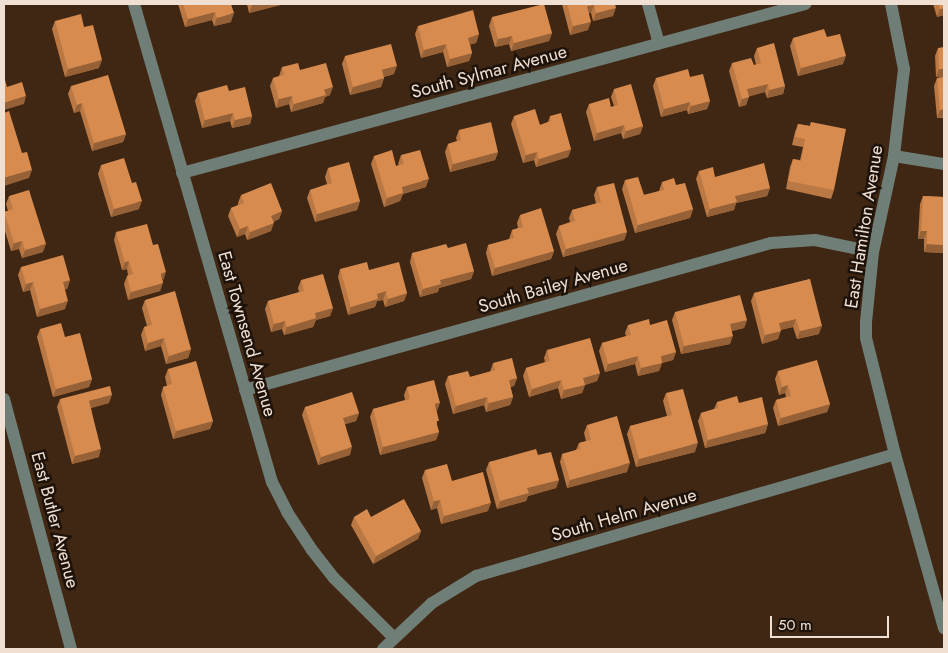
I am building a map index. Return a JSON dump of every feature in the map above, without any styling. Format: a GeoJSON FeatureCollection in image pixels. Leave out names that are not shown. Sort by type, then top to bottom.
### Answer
{"type":"FeatureCollection","features":[{"type":"Feature","properties":{"kind":"street","name":"East Townsend Avenue"},"geometry":{"type":"LineString","coordinates":[[134,4],[272,482],[299,532],[334,578],[394,638]]}},
{"type":"Feature","properties":{"kind":"street"},"geometry":{"type":"LineString","coordinates":[[648,4],[659,44]]}},
{"type":"Feature","properties":{"kind":"street","name":"South Sylmar Avenue"},"geometry":{"type":"LineString","coordinates":[[182,174],[805,4]]}},
{"type":"Feature","properties":{"kind":"street","name":"East Hamilton Avenue"},"geometry":{"type":"LineString","coordinates":[[891,4],[904,69],[894,156],[873,252],[866,338],[944,628]]}},
{"type":"Feature","properties":{"kind":"street"},"geometry":{"type":"LineString","coordinates":[[894,156],[944,164]]}},
{"type":"Feature","properties":{"kind":"street","name":"South Bailey Avenue"},"geometry":{"type":"LineString","coordinates":[[245,390],[771,243],[815,240],[873,252]]}},
{"type":"Feature","properties":{"kind":"street","name":"East Butler Avenue"},"geometry":{"type":"LineString","coordinates":[[4,400],[9,436],[71,649]]}},
{"type":"Feature","properties":{"kind":"street","name":"South Helm Avenue"},"geometry":{"type":"LineString","coordinates":[[383,649],[432,602],[476,576],[896,454]]}},
{"type":"Feature","properties":{"kind":"building"},"geometry":{"type":"Polygon","coordinates":[[[183,4],[231,4],[234,13],[217,18],[215,12],[188,19],[183,4]]]}},
{"type":"Feature","properties":{"kind":"building"},"geometry":{"type":"Polygon","coordinates":[[[544,4],[552,33],[514,43],[512,36],[498,39],[492,17],[544,4]]]}},
{"type":"Feature","properties":{"kind":"building"},"geometry":{"type":"Polygon","coordinates":[[[567,4],[615,4],[616,8],[596,13],[594,5],[587,6],[591,22],[573,26],[567,4]]]}},
{"type":"Feature","properties":{"kind":"building"},"geometry":{"type":"Polygon","coordinates":[[[938,4],[944,4],[944,8],[940,9],[938,4]]]}},
{"type":"Feature","properties":{"kind":"building"},"geometry":{"type":"Polygon","coordinates":[[[473,10],[479,34],[468,38],[472,53],[450,59],[446,44],[424,50],[418,26],[473,10]]]}},
{"type":"Feature","properties":{"kind":"building"},"geometry":{"type":"Polygon","coordinates":[[[81,14],[84,27],[93,25],[102,60],[68,69],[55,21],[81,14]]]}},
{"type":"Feature","properties":{"kind":"building"},"geometry":{"type":"Polygon","coordinates":[[[824,29],[827,37],[840,34],[846,56],[801,68],[793,38],[824,29]]]}},
{"type":"Feature","properties":{"kind":"building"},"geometry":{"type":"Polygon","coordinates":[[[774,43],[785,86],[769,90],[768,84],[747,89],[749,97],[742,99],[732,63],[751,58],[754,65],[761,63],[757,48],[774,43]]]}},
{"type":"Feature","properties":{"kind":"building"},"geometry":{"type":"Polygon","coordinates":[[[391,44],[397,66],[382,70],[384,78],[353,87],[345,56],[391,44]]]}},
{"type":"Feature","properties":{"kind":"building"},"geometry":{"type":"Polygon","coordinates":[[[944,47],[944,69],[939,69],[938,48],[944,47]]]}},
{"type":"Feature","properties":{"kind":"building"},"geometry":{"type":"Polygon","coordinates":[[[298,63],[300,70],[326,63],[333,87],[324,90],[326,95],[294,104],[292,96],[279,99],[273,78],[284,75],[282,67],[298,63]]]}},
{"type":"Feature","properties":{"kind":"building"},"geometry":{"type":"Polygon","coordinates":[[[688,69],[690,77],[703,74],[710,101],[691,106],[690,102],[664,109],[656,78],[688,69]]]}},
{"type":"Feature","properties":{"kind":"building"},"geometry":{"type":"Polygon","coordinates":[[[108,75],[126,134],[94,143],[82,103],[77,105],[71,86],[108,75]]]}},
{"type":"Feature","properties":{"kind":"building"},"geometry":{"type":"Polygon","coordinates":[[[4,76],[7,87],[22,82],[26,96],[4,103],[4,76]]]}},
{"type":"Feature","properties":{"kind":"building"},"geometry":{"type":"Polygon","coordinates":[[[944,77],[944,109],[940,110],[937,78],[944,77]]]}},
{"type":"Feature","properties":{"kind":"building"},"geometry":{"type":"Polygon","coordinates":[[[631,84],[643,126],[626,131],[624,125],[597,133],[589,104],[609,98],[611,107],[618,105],[614,89],[631,84]]]}},
{"type":"Feature","properties":{"kind":"building"},"geometry":{"type":"Polygon","coordinates":[[[227,85],[229,91],[245,87],[252,116],[235,120],[233,113],[205,120],[198,93],[227,85]]]}},
{"type":"Feature","properties":{"kind":"building"},"geometry":{"type":"Polygon","coordinates":[[[535,109],[540,125],[551,121],[550,116],[561,113],[571,149],[539,159],[537,152],[526,155],[514,116],[535,109]]]}},
{"type":"Feature","properties":{"kind":"building"},"geometry":{"type":"Polygon","coordinates":[[[9,111],[22,153],[27,152],[32,170],[4,178],[4,113],[9,111]]]}},
{"type":"Feature","properties":{"kind":"building"},"geometry":{"type":"Polygon","coordinates":[[[491,122],[498,152],[453,164],[448,144],[461,140],[459,130],[491,122]]]}},
{"type":"Feature","properties":{"kind":"building"},"geometry":{"type":"Polygon","coordinates":[[[811,122],[846,129],[834,190],[788,181],[793,159],[801,161],[805,139],[795,137],[798,124],[810,126],[811,122]]]}},
{"type":"Feature","properties":{"kind":"building"},"geometry":{"type":"Polygon","coordinates":[[[392,150],[396,166],[404,164],[401,155],[420,150],[429,179],[402,187],[403,193],[387,198],[374,156],[392,150]]]}},
{"type":"Feature","properties":{"kind":"building"},"geometry":{"type":"Polygon","coordinates":[[[124,158],[132,183],[136,182],[142,201],[114,209],[101,165],[124,158]]]}},
{"type":"Feature","properties":{"kind":"building"},"geometry":{"type":"Polygon","coordinates":[[[349,162],[360,201],[317,214],[310,190],[332,183],[328,168],[349,162]]]}},
{"type":"Feature","properties":{"kind":"building"},"geometry":{"type":"Polygon","coordinates":[[[764,163],[770,188],[735,196],[737,202],[710,209],[699,171],[713,167],[715,177],[764,163]]]}},
{"type":"Feature","properties":{"kind":"building"},"geometry":{"type":"Polygon","coordinates":[[[638,177],[644,195],[664,190],[662,182],[674,178],[676,185],[685,183],[693,209],[638,225],[625,180],[638,177]]]}},
{"type":"Feature","properties":{"kind":"building"},"geometry":{"type":"Polygon","coordinates":[[[271,183],[282,211],[271,216],[274,223],[250,232],[248,226],[240,229],[231,208],[244,203],[241,195],[271,183]]]}},
{"type":"Feature","properties":{"kind":"building"},"geometry":{"type":"Polygon","coordinates":[[[614,183],[627,232],[566,249],[559,226],[575,221],[572,210],[601,202],[597,187],[614,183]]]}},
{"type":"Feature","properties":{"kind":"building"},"geometry":{"type":"Polygon","coordinates":[[[29,190],[46,244],[25,250],[22,241],[14,243],[4,212],[13,209],[9,196],[29,190]]]}},
{"type":"Feature","properties":{"kind":"building"},"geometry":{"type":"Polygon","coordinates":[[[923,196],[944,197],[944,245],[927,244],[927,231],[921,231],[923,196]]]}},
{"type":"Feature","properties":{"kind":"building"},"geometry":{"type":"Polygon","coordinates":[[[541,208],[554,251],[495,268],[488,245],[514,238],[512,230],[523,227],[520,215],[541,208]]]}},
{"type":"Feature","properties":{"kind":"building"},"geometry":{"type":"Polygon","coordinates":[[[147,224],[153,245],[158,244],[166,272],[161,274],[163,283],[131,292],[127,276],[133,274],[129,261],[125,262],[116,232],[147,224]]]}},
{"type":"Feature","properties":{"kind":"building"},"geometry":{"type":"Polygon","coordinates":[[[466,243],[474,271],[440,280],[441,284],[423,289],[412,253],[446,244],[448,248],[466,243]]]}},
{"type":"Feature","properties":{"kind":"building"},"geometry":{"type":"Polygon","coordinates":[[[63,255],[70,280],[63,282],[68,301],[40,309],[33,282],[26,284],[21,267],[63,255]]]}},
{"type":"Feature","properties":{"kind":"building"},"geometry":{"type":"Polygon","coordinates":[[[367,262],[369,270],[399,262],[407,293],[388,299],[386,291],[377,294],[378,299],[351,307],[340,269],[367,262]]]}},
{"type":"Feature","properties":{"kind":"building"},"geometry":{"type":"Polygon","coordinates":[[[323,274],[333,308],[315,313],[316,318],[287,327],[285,321],[274,324],[268,301],[304,291],[301,280],[323,274]]]}},
{"type":"Feature","properties":{"kind":"building"},"geometry":{"type":"Polygon","coordinates":[[[810,279],[822,326],[800,331],[796,319],[779,323],[781,331],[765,335],[754,293],[810,279]]]}},
{"type":"Feature","properties":{"kind":"building"},"geometry":{"type":"Polygon","coordinates":[[[175,291],[191,349],[169,356],[164,338],[148,343],[144,327],[152,325],[145,300],[175,291]]]}},
{"type":"Feature","properties":{"kind":"building"},"geometry":{"type":"Polygon","coordinates":[[[740,295],[747,320],[730,324],[733,336],[684,346],[675,312],[740,295]]]}},
{"type":"Feature","properties":{"kind":"building"},"geometry":{"type":"Polygon","coordinates":[[[649,319],[650,325],[667,320],[676,352],[661,356],[662,363],[641,368],[638,356],[608,364],[602,343],[631,335],[628,325],[649,319]]]}},
{"type":"Feature","properties":{"kind":"building"},"geometry":{"type":"Polygon","coordinates":[[[61,323],[65,337],[80,333],[92,379],[56,389],[40,329],[61,323]]]}},
{"type":"Feature","properties":{"kind":"building"},"geometry":{"type":"Polygon","coordinates":[[[590,338],[600,373],[583,378],[585,385],[564,390],[561,380],[532,389],[526,368],[550,361],[547,350],[590,338]]]}},
{"type":"Feature","properties":{"kind":"building"},"geometry":{"type":"Polygon","coordinates":[[[512,358],[517,378],[509,380],[513,397],[489,403],[487,397],[456,406],[448,376],[468,371],[470,377],[495,370],[493,363],[512,358]]]}},
{"type":"Feature","properties":{"kind":"building"},"geometry":{"type":"Polygon","coordinates":[[[817,360],[830,404],[781,418],[776,400],[791,396],[788,385],[782,387],[778,371],[817,360]]]}},
{"type":"Feature","properties":{"kind":"building"},"geometry":{"type":"Polygon","coordinates":[[[196,361],[213,421],[176,431],[163,387],[172,384],[168,369],[196,361]]]}},
{"type":"Feature","properties":{"kind":"building"},"geometry":{"type":"Polygon","coordinates":[[[434,380],[440,403],[435,404],[439,421],[436,421],[439,432],[383,447],[373,409],[410,399],[407,387],[434,380]]]}},
{"type":"Feature","properties":{"kind":"building"},"geometry":{"type":"Polygon","coordinates":[[[110,386],[112,395],[89,401],[101,449],[75,456],[60,399],[110,386]]]}},
{"type":"Feature","properties":{"kind":"building"},"geometry":{"type":"Polygon","coordinates":[[[683,389],[698,443],[639,459],[630,426],[672,415],[666,393],[683,389]]]}},
{"type":"Feature","properties":{"kind":"building"},"geometry":{"type":"Polygon","coordinates":[[[352,392],[359,413],[343,418],[352,447],[321,457],[305,407],[352,392]]]}},
{"type":"Feature","properties":{"kind":"building"},"geometry":{"type":"Polygon","coordinates":[[[737,396],[739,403],[762,397],[768,424],[708,440],[701,413],[718,408],[717,402],[737,396]]]}},
{"type":"Feature","properties":{"kind":"building"},"geometry":{"type":"Polygon","coordinates":[[[617,416],[630,463],[570,480],[562,454],[580,449],[579,443],[591,440],[587,425],[617,416]]]}},
{"type":"Feature","properties":{"kind":"building"},"geometry":{"type":"Polygon","coordinates":[[[536,449],[538,455],[551,452],[559,480],[527,488],[529,493],[500,501],[489,462],[536,449]]]}},
{"type":"Feature","properties":{"kind":"building"},"geometry":{"type":"Polygon","coordinates":[[[447,464],[452,481],[483,472],[491,503],[444,516],[440,500],[434,501],[425,470],[447,464]]]}},
{"type":"Feature","properties":{"kind":"building"},"geometry":{"type":"Polygon","coordinates":[[[404,499],[421,531],[376,556],[354,517],[367,509],[371,517],[404,499]]]}}]}
